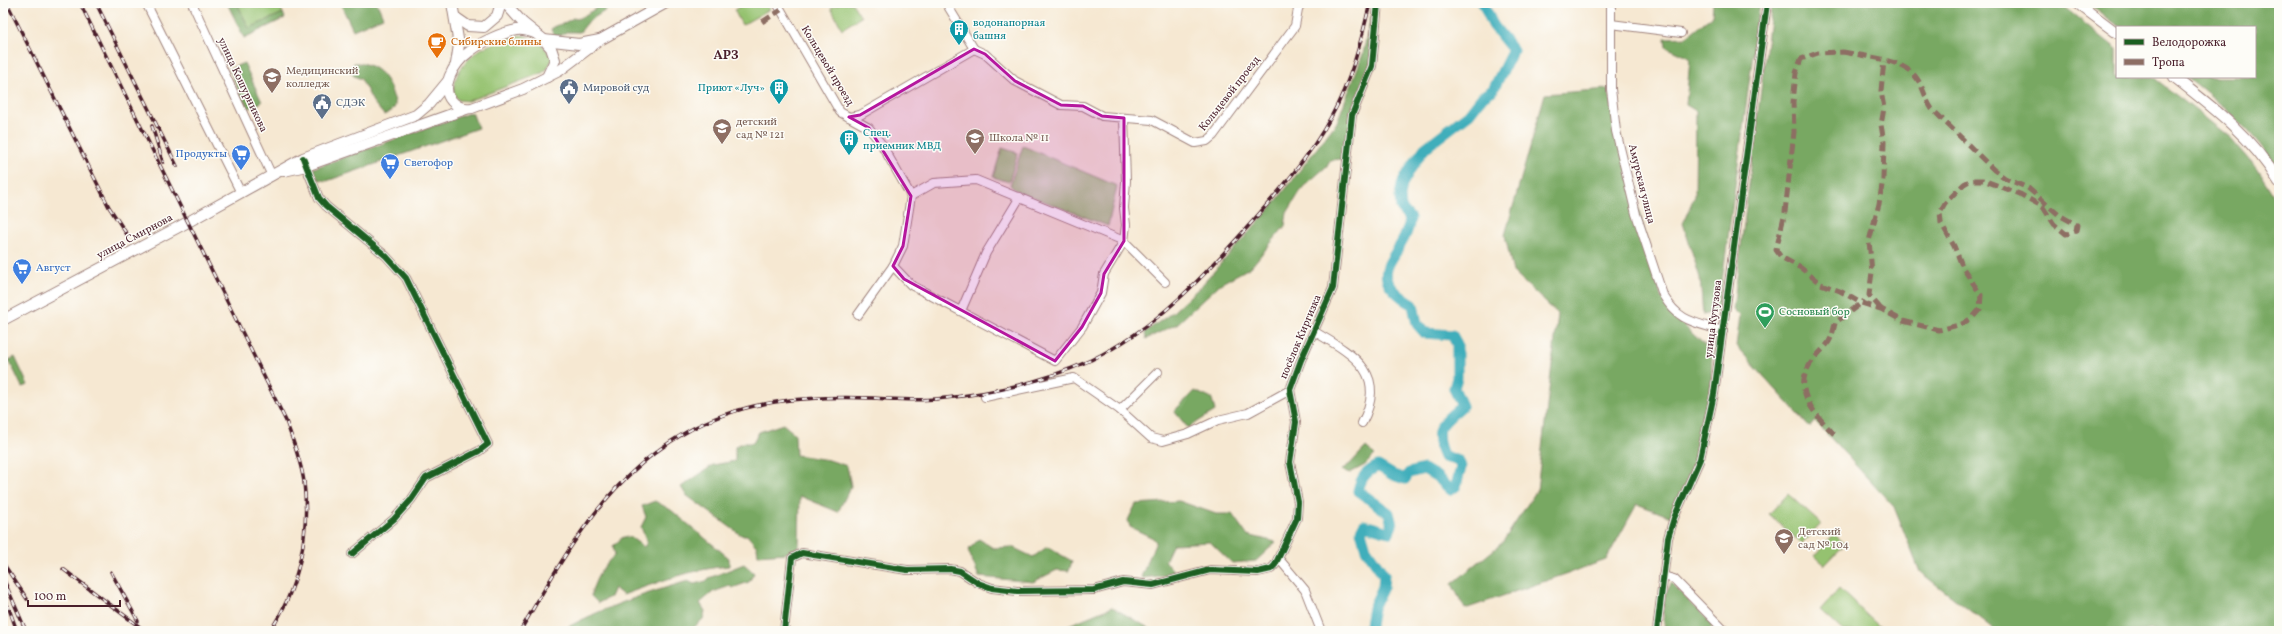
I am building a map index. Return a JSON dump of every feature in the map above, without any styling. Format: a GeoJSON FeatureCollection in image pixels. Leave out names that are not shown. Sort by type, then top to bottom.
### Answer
{"type":"FeatureCollection","features":[{"type":"Feature","properties":{"kind":"main road"},"geometry":{"type":"LineString","coordinates":[[452,3],[459,45],[455,68]]}},
{"type":"Feature","properties":{"kind":"main road"},"geometry":{"type":"LineString","coordinates":[[455,17],[463,25],[476,28],[484,27],[497,16],[501,3]]}},
{"type":"Feature","properties":{"kind":"main road"},"geometry":{"type":"LineString","coordinates":[[505,3],[523,23],[544,40],[551,48],[555,60],[547,77]]}},
{"type":"Feature","properties":{"kind":"main road"},"geometry":{"type":"LineString","coordinates":[[2077,3],[2116,32]]}},
{"type":"Feature","properties":{"kind":"main road"},"geometry":{"type":"LineString","coordinates":[[547,77],[600,40],[664,4]]}},
{"type":"Feature","properties":{"kind":"main road"},"geometry":{"type":"LineString","coordinates":[[455,68],[469,51],[493,39],[517,30],[535,32]]}},
{"type":"Feature","properties":{"kind":"main road"},"geometry":{"type":"LineString","coordinates":[[544,40],[579,44],[600,40]]}},
{"type":"Feature","properties":{"kind":"main road","name":"улица Смирнова"},"geometry":{"type":"LineString","coordinates":[[3,320],[275,174],[411,117],[429,104],[448,80],[455,68]]}},
{"type":"Feature","properties":{"kind":"main road","name":"улица Смирнова"},"geometry":{"type":"LineString","coordinates":[[304,162],[505,96],[547,77]]}},
{"type":"Feature","properties":{"kind":"main road"},"geometry":{"type":"LineString","coordinates":[[2175,78],[2218,111],[2246,137],[2268,162],[2279,182]]}},
{"type":"Feature","properties":{"kind":"main road"},"geometry":{"type":"LineString","coordinates":[[448,80],[448,96],[457,106],[466,109]]}},
{"type":"Feature","properties":{"kind":"street"},"geometry":{"type":"LineString","coordinates":[[146,3],[241,193]]}},
{"type":"Feature","properties":{"kind":"street","name":"улица Кошурникова"},"geometry":{"type":"LineString","coordinates":[[192,3],[275,174]]}},
{"type":"Feature","properties":{"kind":"street","name":"Кольцевой проезд"},"geometry":{"type":"LineString","coordinates":[[777,3],[840,112],[849,117],[860,115],[974,49]]}},
{"type":"Feature","properties":{"kind":"street","name":"Кольцевой проезд"},"geometry":{"type":"LineString","coordinates":[[946,3],[974,49],[985,54],[1015,81],[1061,105],[1083,106],[1102,116],[1152,120],[1195,143],[1207,141],[1213,136],[1295,26],[1298,9],[1302,3]]}},
{"type":"Feature","properties":{"kind":"street","name":"посёлок Киргизка"},"geometry":{"type":"LineString","coordinates":[[784,631],[792,558],[802,553],[907,570],[950,569],[960,571],[969,578],[985,585],[1017,591],[1079,592],[1094,590],[1124,582],[1145,585],[1166,582],[1210,570],[1265,571],[1271,569],[1279,559],[1297,518],[1298,502],[1290,462],[1296,422],[1290,390],[1301,360],[1315,332],[1333,288],[1352,115],[1372,66],[1378,3]]}},
{"type":"Feature","properties":{"kind":"street","name":"Амурская улица"},"geometry":{"type":"LineString","coordinates":[[1611,3],[1611,89],[1616,131],[1636,214],[1663,295],[1675,312],[1686,320],[1723,331]]}},
{"type":"Feature","properties":{"kind":"street","name":"улица Кутузова"},"geometry":{"type":"LineString","coordinates":[[1657,631],[1668,538],[1674,518],[1700,460],[1708,428],[1723,331],[1767,3]]}},
{"type":"Feature","properties":{"kind":"street"},"geometry":{"type":"LineString","coordinates":[[1611,24],[1682,33]]}},
{"type":"Feature","properties":{"kind":"street"},"geometry":{"type":"LineString","coordinates":[[849,117],[869,128],[882,145],[911,196],[903,246],[893,266],[858,315]]}},
{"type":"Feature","properties":{"kind":"street"},"geometry":{"type":"LineString","coordinates":[[893,266],[911,285],[1054,360],[1082,327],[1100,293],[1104,274],[1124,241],[1126,226],[1124,208],[1126,182],[1124,118]]}},
{"type":"Feature","properties":{"kind":"street"},"geometry":{"type":"LineString","coordinates":[[304,162],[319,198],[326,206],[386,256],[406,278],[488,444],[479,451],[426,478],[410,500],[394,518],[352,554]]}},
{"type":"Feature","properties":{"kind":"street"},"geometry":{"type":"LineString","coordinates":[[911,196],[934,183],[976,180],[1124,241],[1166,282]]}},
{"type":"Feature","properties":{"kind":"street"},"geometry":{"type":"LineString","coordinates":[[962,311],[986,253],[1020,197]]}},
{"type":"Feature","properties":{"kind":"street"},"geometry":{"type":"LineString","coordinates":[[1315,332],[1350,355],[1367,374],[1370,381],[1372,398],[1362,423]]}},
{"type":"Feature","properties":{"kind":"street"},"geometry":{"type":"LineString","coordinates":[[1120,410],[1158,372]]}},
{"type":"Feature","properties":{"kind":"street"},"geometry":{"type":"LineString","coordinates":[[985,397],[1074,378],[1120,410],[1142,432],[1151,438],[1163,441],[1188,434],[1218,420],[1248,413],[1290,390]]}},
{"type":"Feature","properties":{"kind":"street"},"geometry":{"type":"LineString","coordinates":[[1279,559],[1304,590],[1321,631]]}},
{"type":"Feature","properties":{"kind":"street"},"geometry":{"type":"LineString","coordinates":[[1663,576],[1674,579],[1725,631]]}},
{"type":"Feature","properties":{"kind":"highlighted area"},"geometry":{"type":"Polygon","coordinates":[[[974,49],[985,54],[1015,81],[1061,105],[1083,106],[1102,116],[1124,118],[1124,241],[1104,274],[1101,293],[1082,327],[1055,361],[904,279],[893,266],[903,246],[911,196],[869,128],[849,117],[860,115],[974,49]]]}},
{"type":"Feature","properties":{"kind":"green space"},"geometry":{"type":"Polygon","coordinates":[[[227,3],[237,3],[249,28],[283,13],[285,18],[244,38],[227,3]]]}},
{"type":"Feature","properties":{"kind":"green space"},"geometry":{"type":"Polygon","coordinates":[[[237,3],[278,3],[283,13],[249,29],[237,3]]]}},
{"type":"Feature","properties":{"kind":"green space"},"geometry":{"type":"Polygon","coordinates":[[[340,3],[377,3],[383,17],[353,30],[340,3]]]}},
{"type":"Feature","properties":{"kind":"green space"},"geometry":{"type":"Polygon","coordinates":[[[606,3],[617,3],[589,21],[580,32],[566,32],[560,36],[553,34],[551,29],[554,27],[573,18],[577,19],[606,3]]]}},
{"type":"Feature","properties":{"kind":"green space"},"geometry":{"type":"Polygon","coordinates":[[[746,3],[767,3],[770,9],[742,25],[734,10],[746,3]]]}},
{"type":"Feature","properties":{"kind":"green space"},"geometry":{"type":"Polygon","coordinates":[[[840,3],[852,3],[861,17],[842,29],[831,8],[840,3]]]}},
{"type":"Feature","properties":{"kind":"green space"},"geometry":{"type":"Polygon","coordinates":[[[1713,3],[1760,3],[1718,311],[1703,315],[1700,278],[1683,223],[1695,195],[1696,111],[1686,105],[1690,58],[1666,47],[1665,38],[1686,37],[1712,16],[1713,3]]]}},
{"type":"Feature","properties":{"kind":"green space","name":"Сосновый бор"},"geometry":{"type":"Polygon","coordinates":[[[1772,3],[2059,3],[2116,48],[2116,78],[2154,78],[2231,138],[2256,167],[2279,204],[2279,631],[1996,631],[1920,572],[1894,507],[1815,421],[1810,427],[1736,346],[1740,316],[1733,309],[1772,3]]]}},
{"type":"Feature","properties":{"kind":"green space"},"geometry":{"type":"Polygon","coordinates":[[[2087,3],[2279,3],[2279,172],[2260,144],[2238,120],[2188,78],[2256,78],[2256,26],[2119,26],[2087,3]]]}},
{"type":"Feature","properties":{"kind":"green space"},"geometry":{"type":"Polygon","coordinates":[[[1375,15],[1370,66],[1361,90],[1345,159],[1330,160],[1327,166],[1303,187],[1287,213],[1285,226],[1251,267],[1220,284],[1177,324],[1146,339],[1145,332],[1173,312],[1201,286],[1274,204],[1337,122],[1363,54],[1371,16],[1375,15]]]}},
{"type":"Feature","properties":{"kind":"green space"},"geometry":{"type":"Polygon","coordinates":[[[523,35],[541,43],[553,58],[547,69],[542,73],[468,101],[458,100],[454,94],[455,79],[464,65],[475,53],[491,44],[507,38],[523,35]]]}},
{"type":"Feature","properties":{"kind":"green space"},"geometry":{"type":"Polygon","coordinates":[[[244,63],[262,102],[247,109],[229,69],[244,63]]]}},
{"type":"Feature","properties":{"kind":"green space"},"geometry":{"type":"Polygon","coordinates":[[[354,63],[368,65],[380,72],[388,83],[395,101],[395,107],[392,110],[384,115],[373,102],[361,79],[354,76],[350,72],[354,63]]]}},
{"type":"Feature","properties":{"kind":"green space"},"geometry":{"type":"Polygon","coordinates":[[[1608,89],[1661,297],[1678,320],[1712,352],[1711,393],[1697,458],[1671,517],[1637,504],[1606,560],[1465,609],[1452,584],[1502,543],[1537,490],[1558,314],[1513,272],[1505,235],[1545,94],[1608,89]]]}},
{"type":"Feature","properties":{"kind":"green space"},"geometry":{"type":"Polygon","coordinates":[[[472,112],[478,128],[327,181],[316,179],[311,169],[472,112]]]}},
{"type":"Feature","properties":{"kind":"green space"},"geometry":{"type":"Polygon","coordinates":[[[1023,146],[1117,186],[1108,226],[1015,190],[1010,185],[1023,146]]]}},
{"type":"Feature","properties":{"kind":"green space"},"geometry":{"type":"Polygon","coordinates":[[[1002,148],[1018,153],[1009,182],[993,177],[1002,148]]]}},
{"type":"Feature","properties":{"kind":"green space"},"geometry":{"type":"Polygon","coordinates":[[[15,357],[28,385],[22,387],[9,360],[15,357]]]}},
{"type":"Feature","properties":{"kind":"green space"},"geometry":{"type":"Polygon","coordinates":[[[1195,391],[1212,399],[1215,411],[1188,428],[1174,411],[1195,391]]]}},
{"type":"Feature","properties":{"kind":"green space"},"geometry":{"type":"Polygon","coordinates":[[[783,424],[795,434],[796,455],[829,460],[847,466],[851,486],[838,512],[800,496],[799,547],[786,553],[758,555],[757,547],[747,535],[741,535],[686,495],[681,487],[713,465],[735,461],[735,446],[743,443],[753,443],[759,432],[783,424]]]}},
{"type":"Feature","properties":{"kind":"green space"},"geometry":{"type":"Polygon","coordinates":[[[1366,447],[1375,455],[1365,465],[1350,473],[1341,470],[1350,464],[1366,447]]]}},
{"type":"Feature","properties":{"kind":"green space"},"geometry":{"type":"Polygon","coordinates":[[[1788,494],[1821,524],[1802,544],[1769,514],[1788,494]]]}},
{"type":"Feature","properties":{"kind":"green space"},"geometry":{"type":"Polygon","coordinates":[[[655,501],[671,510],[729,558],[729,566],[688,573],[623,595],[614,588],[610,597],[598,603],[591,596],[592,590],[600,573],[615,555],[613,546],[623,537],[630,537],[644,547],[647,542],[641,527],[646,517],[642,506],[655,501]]]}},
{"type":"Feature","properties":{"kind":"green space"},"geometry":{"type":"Polygon","coordinates":[[[1179,501],[1216,514],[1232,514],[1247,535],[1276,542],[1256,561],[1232,563],[1210,542],[1173,544],[1165,561],[1176,574],[1143,578],[1141,577],[1156,542],[1153,538],[1130,527],[1128,520],[1136,504],[1179,501]]]}},
{"type":"Feature","properties":{"kind":"green space"},"geometry":{"type":"Polygon","coordinates":[[[1834,534],[1845,544],[1825,565],[1815,556],[1834,534]]]}},
{"type":"Feature","properties":{"kind":"green space"},"geometry":{"type":"Polygon","coordinates":[[[979,539],[993,548],[1012,547],[1033,557],[1047,547],[1072,561],[1069,571],[1057,570],[1033,582],[979,577],[968,550],[979,539]]]}},
{"type":"Feature","properties":{"kind":"green space"},"geometry":{"type":"Polygon","coordinates":[[[744,564],[754,573],[749,582],[732,588],[730,586],[713,592],[700,603],[705,611],[703,619],[690,631],[565,631],[566,628],[580,620],[626,601],[688,581],[694,584],[706,581],[709,578],[744,564]]]}},
{"type":"Feature","properties":{"kind":"green space"},"geometry":{"type":"Polygon","coordinates":[[[1671,583],[1713,625],[1709,631],[1665,631],[1663,612],[1664,600],[1671,583]]]}},
{"type":"Feature","properties":{"kind":"green space"},"geometry":{"type":"Polygon","coordinates":[[[1839,589],[1884,631],[1843,631],[1820,610],[1839,589]]]}},
{"type":"Feature","properties":{"kind":"green space"},"geometry":{"type":"Polygon","coordinates":[[[1112,607],[1154,631],[1054,631],[1112,607]]]}},
{"type":"Feature","properties":{"kind":"waterway"},"geometry":{"type":"LineString","coordinates":[[1369,631],[1373,608],[1383,587],[1384,575],[1366,549],[1361,531],[1364,525],[1389,532],[1392,525],[1389,513],[1358,491],[1362,479],[1370,470],[1378,466],[1393,475],[1405,479],[1409,473],[1424,469],[1436,476],[1451,490],[1456,486],[1461,467],[1459,461],[1444,457],[1439,440],[1439,433],[1444,422],[1462,406],[1454,388],[1457,378],[1457,344],[1452,335],[1425,333],[1417,324],[1413,305],[1397,293],[1388,282],[1386,273],[1389,264],[1407,232],[1410,218],[1401,208],[1400,197],[1402,184],[1411,168],[1425,148],[1469,114],[1483,96],[1493,90],[1513,50],[1493,25],[1483,3]]}},
{"type":"Feature","properties":{"kind":"railway"},"geometry":{"type":"LineString","coordinates":[[7,3],[109,207],[128,236]]}},
{"type":"Feature","properties":{"kind":"railway"},"geometry":{"type":"LineString","coordinates":[[80,3],[286,421],[299,459],[304,482],[304,541],[295,579],[280,614],[270,631]]}},
{"type":"Feature","properties":{"kind":"railway"},"geometry":{"type":"LineString","coordinates":[[96,3],[177,166]]}},
{"type":"Feature","properties":{"kind":"railway"},"geometry":{"type":"LineString","coordinates":[[520,631],[571,547],[589,521],[609,497],[631,474],[655,453],[683,434],[706,422],[728,413],[752,407],[799,399],[872,398],[928,400],[996,391],[1034,381],[1072,368],[1091,360],[1137,333],[1158,317],[1198,281],[1216,262],[1274,197],[1314,145],[1331,117],[1350,75],[1370,3]]}},
{"type":"Feature","properties":{"kind":"railway"},"geometry":{"type":"LineString","coordinates":[[152,126],[163,162]]}},
{"type":"Feature","properties":{"kind":"railway"},"geometry":{"type":"LineString","coordinates":[[3,563],[27,599]]}},
{"type":"Feature","properties":{"kind":"railway"},"geometry":{"type":"LineString","coordinates":[[63,569],[145,631]]}},
{"type":"Feature","properties":{"kind":"railway"},"geometry":{"type":"LineString","coordinates":[[111,572],[138,621]]}},
{"type":"Feature","properties":{"kind":"railway"},"geometry":{"type":"LineString","coordinates":[[3,578],[26,631]]}},
{"type":"Feature","properties":{"kind":"railway"},"geometry":{"type":"LineString","coordinates":[[3,592],[17,631]]}},
{"type":"Feature","properties":{"kind":"marked path"},"geometry":{"type":"LineString","coordinates":[[762,22],[781,10]]}},
{"type":"Feature","properties":{"kind":"marked path"},"geometry":{"type":"LineString","coordinates":[[1843,52],[1882,59],[1909,70],[1918,80],[1932,109],[1994,170],[2005,178],[2028,188],[2059,215],[2077,225],[2076,231],[2066,234],[2054,224],[2043,207],[2020,194],[1983,180],[1971,180],[1964,184],[1945,203],[1940,212],[1941,223],[1954,246],[1963,268],[1981,295],[1980,309],[1973,317],[1962,324],[1939,330],[1903,321],[1881,309],[1861,303],[1840,291],[1821,284],[1801,268],[1781,257],[1776,250],[1785,212],[1794,132],[1793,102],[1796,73],[1801,59],[1818,53],[1843,52]]}},
{"type":"Feature","properties":{"kind":"marked path"},"geometry":{"type":"LineString","coordinates":[[1881,309],[1869,295],[1872,272],[1869,241],[1879,204],[1883,179],[1884,142],[1881,125],[1884,108],[1881,91],[1884,61]]}},
{"type":"Feature","properties":{"kind":"marked path"},"geometry":{"type":"LineString","coordinates":[[1834,434],[1819,418],[1807,400],[1804,391],[1806,371],[1813,360],[1830,341],[1835,323],[1864,301]]}},
{"type":"Feature","properties":{"kind":"cycle path"},"geometry":{"type":"LineString","coordinates":[[784,631],[792,558],[802,553],[907,570],[950,569],[960,571],[978,583],[992,588],[1017,591],[1094,590],[1123,582],[1153,585],[1210,570],[1258,572],[1271,569],[1275,565],[1297,518],[1298,502],[1290,462],[1296,422],[1290,390],[1301,360],[1333,288],[1352,115],[1372,66],[1378,3]]}},
{"type":"Feature","properties":{"kind":"cycle path"},"geometry":{"type":"LineString","coordinates":[[1657,631],[1668,538],[1674,518],[1700,459],[1714,394],[1767,3]]}},
{"type":"Feature","properties":{"kind":"cycle path"},"geometry":{"type":"LineString","coordinates":[[303,158],[319,198],[326,206],[386,256],[406,278],[488,444],[479,451],[426,478],[411,500],[394,519],[352,554]]}},
{"type":"Feature","properties":{"kind":"place","name":"водонапорная башня"},"geometry":{"type":"Point","coordinates":[959,46]}},
{"type":"Feature","properties":{"kind":"place","name":"Сибирские блины"},"geometry":{"type":"Point","coordinates":[437,59]}},
{"type":"Feature","properties":{"kind":"place","name":"Медицинский колледж"},"geometry":{"type":"Point","coordinates":[272,94]}},
{"type":"Feature","properties":{"kind":"place","name":"Мировой суд"},"geometry":{"type":"Point","coordinates":[569,105]}},
{"type":"Feature","properties":{"kind":"place","name":"Приют «Луч»"},"geometry":{"type":"Point","coordinates":[779,105]}},
{"type":"Feature","properties":{"kind":"place","name":"СДЭК"},"geometry":{"type":"Point","coordinates":[322,120]}},
{"type":"Feature","properties":{"kind":"place","name":"детский сад № 121"},"geometry":{"type":"Point","coordinates":[722,145]}},
{"type":"Feature","properties":{"kind":"place","name":"Школа № 11"},"geometry":{"type":"Point","coordinates":[975,155]}},
{"type":"Feature","properties":{"kind":"place","name":"Спец. приемник МВД"},"geometry":{"type":"Point","coordinates":[849,156]}},
{"type":"Feature","properties":{"kind":"place","name":"Продукты"},"geometry":{"type":"Point","coordinates":[241,171]}},
{"type":"Feature","properties":{"kind":"place","name":"Светофор"},"geometry":{"type":"Point","coordinates":[390,180]}},
{"type":"Feature","properties":{"kind":"place","name":"Август"},"geometry":{"type":"Point","coordinates":[22,285]}},
{"type":"Feature","properties":{"kind":"place","name":"Сосновый бор"},"geometry":{"type":"Point","coordinates":[1765,329]}},
{"type":"Feature","properties":{"kind":"place","name":"Детский сад № 104"},"geometry":{"type":"Point","coordinates":[1784,555]}},
{"type":"Feature","properties":{"kind":"district","name":"АРЗ"},"geometry":{"type":"Point","coordinates":[726,56]}}]}
